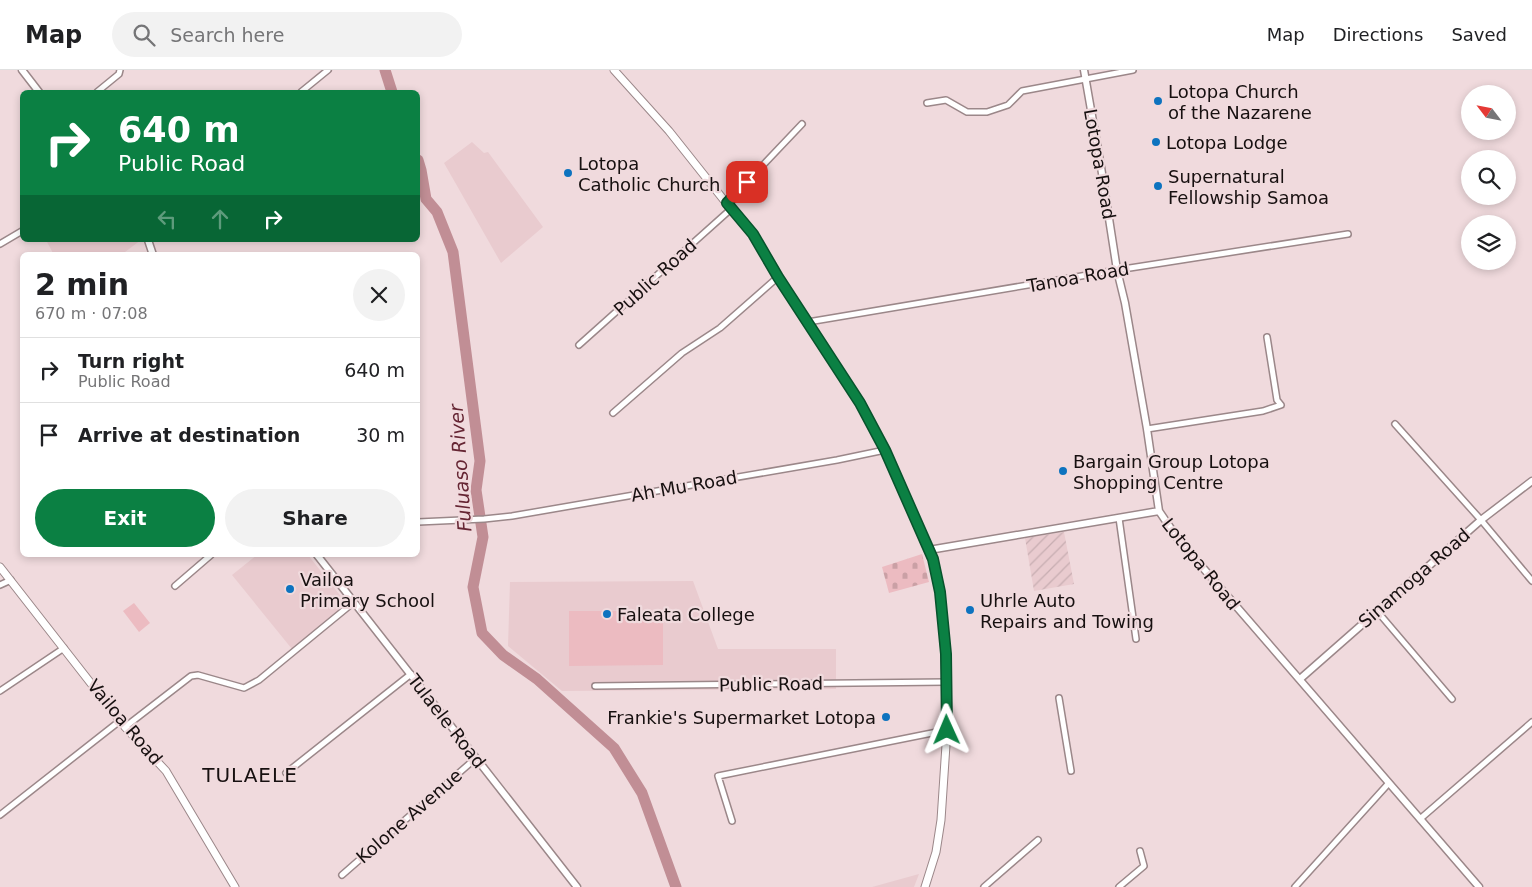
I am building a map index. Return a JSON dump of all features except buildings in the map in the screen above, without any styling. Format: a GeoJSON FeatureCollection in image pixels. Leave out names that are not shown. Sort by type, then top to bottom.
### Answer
{"type":"FeatureCollection","features":[{"type":"Feature","properties":{"kind":"main road"},"geometry":{"type":"LineString","coordinates":[[614,70],[665,126],[753,234],[778,277],[860,403],[885,450],[929,550],[940,592],[947,730],[936,852],[925,887]]}},
{"type":"Feature","properties":{"kind":"main road","name":"Vailoa Road"},"geometry":{"type":"LineString","coordinates":[[0,567],[123,723],[166,771],[235,887]]}},
{"type":"Feature","properties":{"kind":"street"},"geometry":{"type":"LineString","coordinates":[[22,70],[37,90]]}},
{"type":"Feature","properties":{"kind":"street"},"geometry":{"type":"LineString","coordinates":[[99,90],[119,74],[120,70]]}},
{"type":"Feature","properties":{"kind":"street"},"geometry":{"type":"LineString","coordinates":[[303,90],[328,70]]}},
{"type":"Feature","properties":{"kind":"street","name":"Lotopa Road"},"geometry":{"type":"LineString","coordinates":[[1084,70],[1117,270],[1125,303],[1147,429],[1159,511],[1167,526],[1183,545],[1479,887]]}},
{"type":"Feature","properties":{"kind":"street"},"geometry":{"type":"LineString","coordinates":[[927,103],[946,100],[967,112],[987,112],[1008,105],[1022,90],[1133,70]]}},
{"type":"Feature","properties":{"kind":"street","name":"Public Road"},"geometry":{"type":"LineString","coordinates":[[579,345],[729,206],[802,124]]}},
{"type":"Feature","properties":{"kind":"street"},"geometry":{"type":"LineString","coordinates":[[0,244],[20,231]]}},
{"type":"Feature","properties":{"kind":"street","name":"Tanoa Road"},"geometry":{"type":"LineString","coordinates":[[808,322],[1117,270],[1348,234]]}},
{"type":"Feature","properties":{"kind":"street"},"geometry":{"type":"LineString","coordinates":[[613,412],[682,353],[720,328],[778,277]]}},
{"type":"Feature","properties":{"kind":"street"},"geometry":{"type":"LineString","coordinates":[[1147,429],[1263,411],[1281,405],[1277,400],[1267,337]]}},
{"type":"Feature","properties":{"kind":"street"},"geometry":{"type":"LineString","coordinates":[[1395,424],[1481,520],[1532,581]]}},
{"type":"Feature","properties":{"kind":"street","name":"Ah Mu Road"},"geometry":{"type":"LineString","coordinates":[[420,522],[484,519],[521,514],[759,474],[885,450]]}},
{"type":"Feature","properties":{"kind":"street","name":"Sinamoga Road"},"geometry":{"type":"LineString","coordinates":[[1300,679],[1481,520],[1532,481]]}},
{"type":"Feature","properties":{"kind":"street"},"geometry":{"type":"LineString","coordinates":[[929,550],[1159,511]]}},
{"type":"Feature","properties":{"kind":"street"},"geometry":{"type":"LineString","coordinates":[[1119,518],[1136,639]]}},
{"type":"Feature","properties":{"kind":"street"},"geometry":{"type":"LineString","coordinates":[[175,586],[209,557]]}},
{"type":"Feature","properties":{"kind":"street","name":"Tulaele Road"},"geometry":{"type":"LineString","coordinates":[[318,557],[577,887]]}},
{"type":"Feature","properties":{"kind":"street"},"geometry":{"type":"LineString","coordinates":[[0,585],[11,580]]}},
{"type":"Feature","properties":{"kind":"street"},"geometry":{"type":"LineString","coordinates":[[0,814],[123,723],[191,676],[198,675],[244,688],[258,680],[354,602]]}},
{"type":"Feature","properties":{"kind":"street"},"geometry":{"type":"LineString","coordinates":[[1377,611],[1452,699]]}},
{"type":"Feature","properties":{"kind":"street"},"geometry":{"type":"LineString","coordinates":[[0,691],[64,648]]}},
{"type":"Feature","properties":{"kind":"street"},"geometry":{"type":"LineString","coordinates":[[286,773],[411,674]]}},
{"type":"Feature","properties":{"kind":"street","name":"Public Road"},"geometry":{"type":"LineString","coordinates":[[595,686],[946,682]]}},
{"type":"Feature","properties":{"kind":"street"},"geometry":{"type":"LineString","coordinates":[[1059,698],[1071,771]]}},
{"type":"Feature","properties":{"kind":"street"},"geometry":{"type":"LineString","coordinates":[[1420,819],[1532,722]]}},
{"type":"Feature","properties":{"kind":"street"},"geometry":{"type":"LineString","coordinates":[[732,820],[718,776],[947,730]]}},
{"type":"Feature","properties":{"kind":"street","name":"Kolone Avenue"},"geometry":{"type":"LineString","coordinates":[[342,875],[476,758]]}},
{"type":"Feature","properties":{"kind":"street"},"geometry":{"type":"LineString","coordinates":[[1295,887],[1388,784]]}},
{"type":"Feature","properties":{"kind":"street"},"geometry":{"type":"LineString","coordinates":[[984,887],[1038,840]]}},
{"type":"Feature","properties":{"kind":"street"},"geometry":{"type":"LineString","coordinates":[[1119,887],[1144,866],[1140,851]]}},
{"type":"Feature","properties":{"kind":"shaded area"},"geometry":{"type":"Polygon","coordinates":[[[472,142],[484,153],[488,152],[543,227],[501,263],[444,163],[472,142]]]}},
{"type":"Feature","properties":{"kind":"shaded area"},"geometry":{"type":"Polygon","coordinates":[[[47,242],[138,242],[125,252],[52,252],[47,242]]]}},
{"type":"Feature","properties":{"kind":"shaded area"},"geometry":{"type":"Polygon","coordinates":[[[1064,532],[1074,584],[1034,591],[1025,538],[1064,532]]]}},
{"type":"Feature","properties":{"kind":"shaded area","name":"Vailoa Primary School"},"geometry":{"type":"Polygon","coordinates":[[[254,557],[310,557],[347,604],[292,649],[232,575],[254,557]]]}},
{"type":"Feature","properties":{"kind":"shaded area","name":"Faleata College"},"geometry":{"type":"Polygon","coordinates":[[[693,581],[718,649],[836,649],[836,689],[562,691],[508,646],[510,582],[693,581]]]}},
{"type":"Feature","properties":{"kind":"shaded area"},"geometry":{"type":"Polygon","coordinates":[[[919,874],[914,887],[872,887],[919,874]]]}},
{"type":"Feature","properties":{"kind":"green space"},"geometry":{"type":"Polygon","coordinates":[[[922,554],[929,582],[889,593],[882,567],[922,554]]]}},
{"type":"Feature","properties":{"kind":"green space"},"geometry":{"type":"Polygon","coordinates":[[[134,603],[150,623],[139,632],[123,611],[134,603]]]}},
{"type":"Feature","properties":{"kind":"green space"},"geometry":{"type":"Polygon","coordinates":[[[569,611],[663,611],[663,665],[569,666],[569,611]]]}},
{"type":"Feature","properties":{"kind":"waterway","name":"Fuluaso River"},"geometry":{"type":"LineString","coordinates":[[385,70],[391,90]]}},
{"type":"Feature","properties":{"kind":"waterway","name":"Fuluaso River"},"geometry":{"type":"LineString","coordinates":[[420,167],[426,199],[437,212],[453,252],[480,461],[476,490],[483,537],[473,587],[482,633],[503,655],[537,679],[614,748],[642,793],[676,887]]}},
{"type":"Feature","properties":{"kind":"place","name":"Lotopa Church of the Nazarene"},"geometry":{"type":"Point","coordinates":[1158,101]}},
{"type":"Feature","properties":{"kind":"place","name":"Lotopa Lodge"},"geometry":{"type":"Point","coordinates":[1156,142]}},
{"type":"Feature","properties":{"kind":"place","name":"Lotopa Catholic Church"},"geometry":{"type":"Point","coordinates":[568,173]}},
{"type":"Feature","properties":{"kind":"place","name":"Supernatural Fellowship Samoa"},"geometry":{"type":"Point","coordinates":[1158,186]}},
{"type":"Feature","properties":{"kind":"place","name":"Bargain Group Lotopa Shopping Centre"},"geometry":{"type":"Point","coordinates":[1063,471]}},
{"type":"Feature","properties":{"kind":"place","name":"Vailoa Primary School"},"geometry":{"type":"Point","coordinates":[290,589]}},
{"type":"Feature","properties":{"kind":"place","name":"Uhrle Auto Repairs and Towing"},"geometry":{"type":"Point","coordinates":[970,610]}},
{"type":"Feature","properties":{"kind":"place","name":"Faleata College"},"geometry":{"type":"Point","coordinates":[607,614]}},
{"type":"Feature","properties":{"kind":"place","name":"Frankie's Supermarket Lotopa"},"geometry":{"type":"Point","coordinates":[886,717]}},
{"type":"Feature","properties":{"kind":"district","name":"TULAELE"},"geometry":{"type":"Point","coordinates":[250,775]}},
{"type":"Feature","properties":{"kind":"route"},"geometry":{"type":"LineString","coordinates":[[747,182],[727,203],[753,234],[778,277],[860,403],[885,450],[933,559],[940,592],[946,654],[947,730]]}}]}
